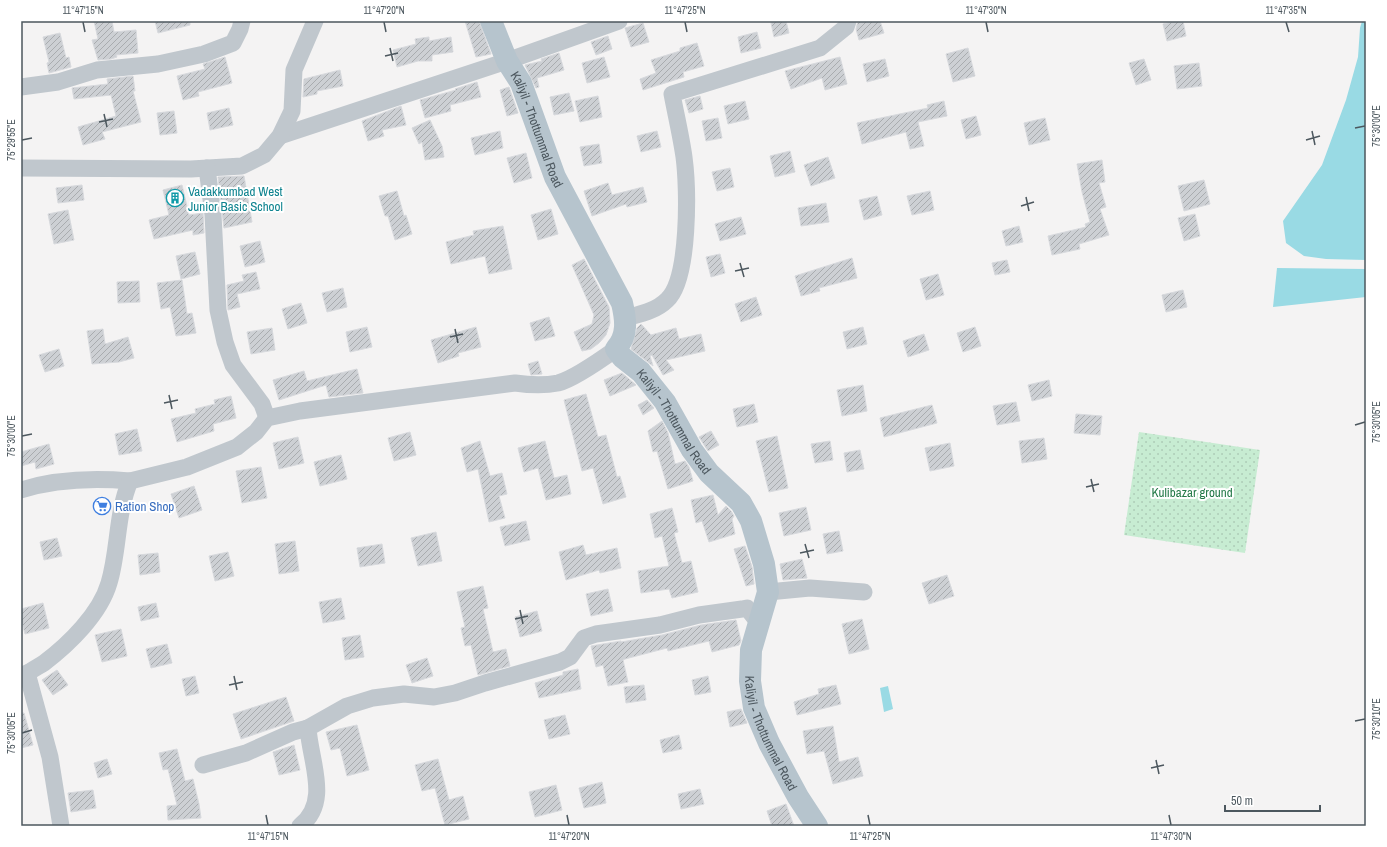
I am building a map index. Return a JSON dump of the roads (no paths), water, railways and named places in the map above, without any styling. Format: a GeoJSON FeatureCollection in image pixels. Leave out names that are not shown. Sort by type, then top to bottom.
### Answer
{"type":"FeatureCollection","features":[{"type":"Feature","properties":{"kind":"main road","name":"Kaliyil - Thottummal Road"},"geometry":{"type":"LineString","coordinates":[[491,21],[507,61],[521,83],[555,177],[622,303],[626,318],[626,328],[623,338],[616,349],[622,357],[641,372],[665,402],[692,450],[709,473],[741,503],[751,521],[764,564],[768,592],[751,650],[750,680],[754,708],[769,743],[798,797],[817,826]]}},
{"type":"Feature","properties":{"kind":"street"},"geometry":{"type":"LineString","coordinates":[[21,87],[58,82],[97,70],[158,64],[204,54],[233,43],[242,21]]}},
{"type":"Feature","properties":{"kind":"street"},"geometry":{"type":"LineString","coordinates":[[21,168],[207,168],[242,166],[264,155],[280,136],[292,111],[294,70],[315,21]]}},
{"type":"Feature","properties":{"kind":"street"},"geometry":{"type":"LineString","coordinates":[[280,136],[507,61],[619,21]]}},
{"type":"Feature","properties":{"kind":"street"},"geometry":{"type":"LineString","coordinates":[[626,318],[654,309],[668,300],[680,275],[686,216],[684,158],[672,94],[820,48],[846,27],[848,21]]}},
{"type":"Feature","properties":{"kind":"street"},"geometry":{"type":"LineString","coordinates":[[207,168],[212,215],[218,310],[233,365],[262,404],[267,418]]}},
{"type":"Feature","properties":{"kind":"street"},"geometry":{"type":"LineString","coordinates":[[21,490],[37,484],[98,478],[130,481],[187,467],[237,447],[256,432],[267,418],[300,411],[515,383],[535,386],[559,383],[588,368],[616,349]]}},
{"type":"Feature","properties":{"kind":"street"},"geometry":{"type":"LineString","coordinates":[[61,826],[50,757],[24,675],[43,663],[74,638],[102,601],[109,583],[118,537],[121,509],[130,481]]}},
{"type":"Feature","properties":{"kind":"street"},"geometry":{"type":"LineString","coordinates":[[768,592],[810,588],[864,592]]}},
{"type":"Feature","properties":{"kind":"street"},"geometry":{"type":"LineString","coordinates":[[203,765],[246,753],[293,732],[308,728],[347,706],[373,698],[404,694],[434,697],[455,693],[507,676],[560,662],[570,657],[584,638],[596,634],[660,625],[699,615],[746,608],[758,622]]}},
{"type":"Feature","properties":{"kind":"street"},"geometry":{"type":"LineString","coordinates":[[300,826],[308,819],[316,801],[317,777],[309,745],[308,728]]}},
{"type":"Feature","properties":{"kind":"water"},"geometry":{"type":"Polygon","coordinates":[[[1362,21],[1366,21],[1366,260],[1326,259],[1304,256],[1286,243],[1283,221],[1322,165],[1346,100],[1358,57],[1360,28],[1362,21]]]}},
{"type":"Feature","properties":{"kind":"water"},"geometry":{"type":"Polygon","coordinates":[[[1277,268],[1366,269],[1366,297],[1273,307],[1277,268]]]}},
{"type":"Feature","properties":{"kind":"water"},"geometry":{"type":"Polygon","coordinates":[[[888,686],[893,709],[884,712],[880,688],[888,686]]]}},
{"type":"Feature","properties":{"kind":"place","name":"Vadakkumbad West Junior Basic School"},"geometry":{"type":"Point","coordinates":[175,198]}},
{"type":"Feature","properties":{"kind":"place","name":"Ration Shop"},"geometry":{"type":"Point","coordinates":[102,506]}},
{"type":"Feature","properties":{"kind":"park label","name":"Kulibazar ground"},"geometry":{"type":"Point","coordinates":[1192,492]}}]}
